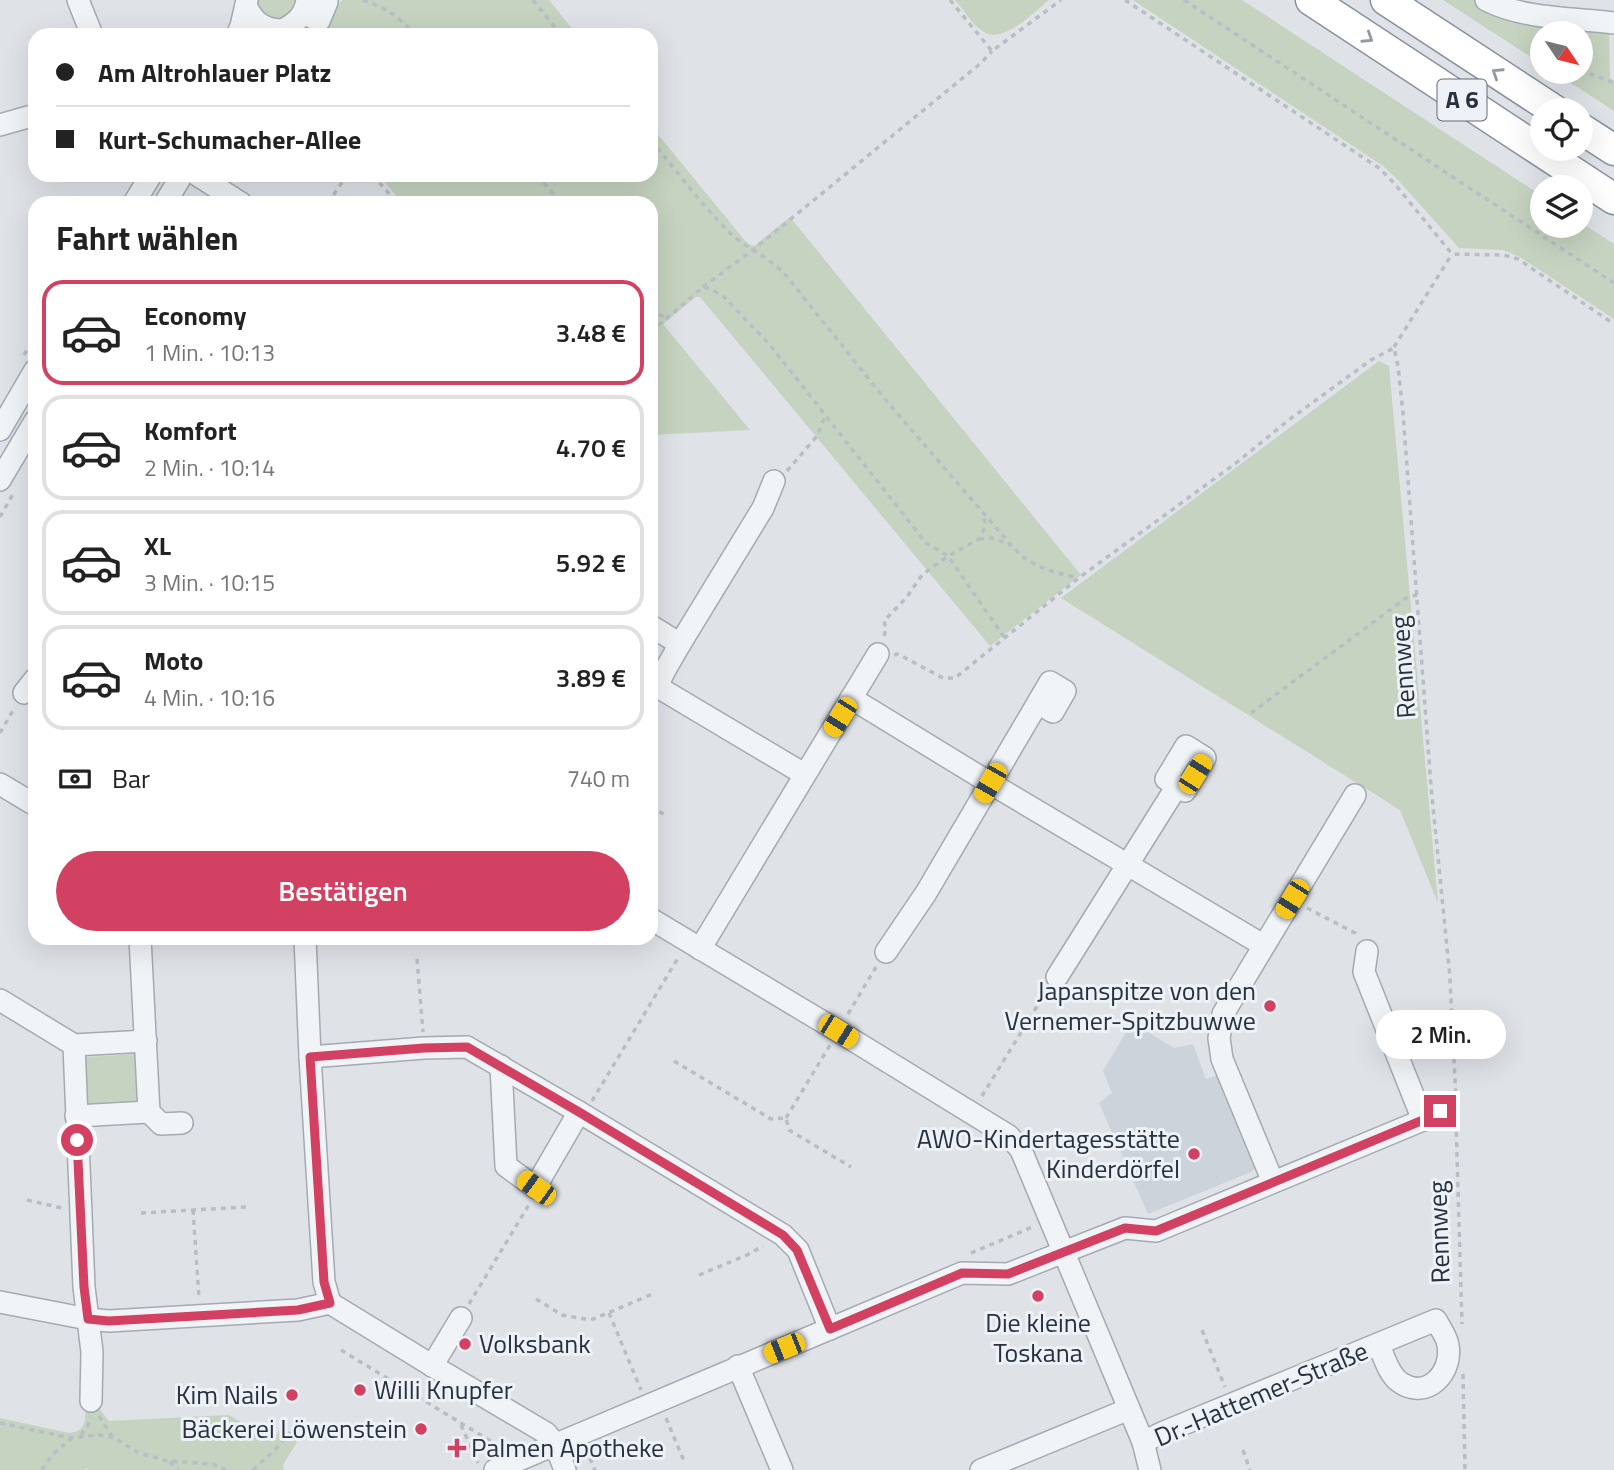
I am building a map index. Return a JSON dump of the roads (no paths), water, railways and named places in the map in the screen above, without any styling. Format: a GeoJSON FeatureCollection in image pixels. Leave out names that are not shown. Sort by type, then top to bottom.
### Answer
{"type":"FeatureCollection","features":[{"type":"Feature","properties":{"kind":"highway","name":"A 6"},"geometry":{"type":"LineString","coordinates":[[1311,0],[1614,200]]}},
{"type":"Feature","properties":{"kind":"highway","name":"A 6"},"geometry":{"type":"LineString","coordinates":[[1386,0],[1535,98]]}},
{"type":"Feature","properties":{"kind":"highway"},"geometry":{"type":"LineString","coordinates":[[1593,136],[1614,150]]}},
{"type":"Feature","properties":{"kind":"street"},"geometry":{"type":"LineString","coordinates":[[78,0],[89,28]]}},
{"type":"Feature","properties":{"kind":"street"},"geometry":{"type":"LineString","coordinates":[[1486,0],[1498,6],[1534,14],[1614,23]]}},
{"type":"Feature","properties":{"kind":"street"},"geometry":{"type":"LineString","coordinates":[[246,3],[249,13],[260,25],[268,28]]}},
{"type":"Feature","properties":{"kind":"street"},"geometry":{"type":"LineString","coordinates":[[240,28],[246,3]]}},
{"type":"Feature","properties":{"kind":"street"},"geometry":{"type":"LineString","coordinates":[[287,28],[313,5]]}},
{"type":"Feature","properties":{"kind":"street"},"geometry":{"type":"LineString","coordinates":[[0,125],[28,117]]}},
{"type":"Feature","properties":{"kind":"street"},"geometry":{"type":"LineString","coordinates":[[208,182],[231,196]]}},
{"type":"Feature","properties":{"kind":"street"},"geometry":{"type":"LineString","coordinates":[[0,430],[28,382]]}},
{"type":"Feature","properties":{"kind":"street"},"geometry":{"type":"LineString","coordinates":[[0,480],[28,433]]}},
{"type":"Feature","properties":{"kind":"street"},"geometry":{"type":"LineString","coordinates":[[658,680],[763,508],[775,481]]}},
{"type":"Feature","properties":{"kind":"street"},"geometry":{"type":"LineString","coordinates":[[658,630],[680,644]]}},
{"type":"Feature","properties":{"kind":"street"},"geometry":{"type":"LineString","coordinates":[[694,945],[878,654]]}},
{"type":"Feature","properties":{"kind":"street"},"geometry":{"type":"LineString","coordinates":[[658,687],[804,774]]}},
{"type":"Feature","properties":{"kind":"street"},"geometry":{"type":"LineString","coordinates":[[852,698],[1263,945]]}},
{"type":"Feature","properties":{"kind":"street"},"geometry":{"type":"LineString","coordinates":[[886,952],[926,892],[1038,703]]}},
{"type":"Feature","properties":{"kind":"street"},"geometry":{"type":"LineString","coordinates":[[0,784],[28,802]]}},
{"type":"Feature","properties":{"kind":"street"},"geometry":{"type":"LineString","coordinates":[[1057,977],[1177,786]]}},
{"type":"Feature","properties":{"kind":"street"},"geometry":{"type":"LineString","coordinates":[[1273,1182],[1222,1059],[1219,1038],[1223,1014],[1355,795]]}},
{"type":"Feature","properties":{"kind":"street"},"geometry":{"type":"LineString","coordinates":[[658,923],[1009,1136],[1021,1150],[1047,1211],[1143,1443],[1150,1470]]}},
{"type":"Feature","properties":{"kind":"street"},"geometry":{"type":"LineString","coordinates":[[140,945],[149,1112],[161,1124],[182,1123]]}},
{"type":"Feature","properties":{"kind":"street"},"geometry":{"type":"LineString","coordinates":[[305,945],[324,1282],[330,1303],[546,1433],[555,1444],[565,1470]]}},
{"type":"Feature","properties":{"kind":"street"},"geometry":{"type":"LineString","coordinates":[[495,1470],[962,1273],[1008,1274],[1125,1228],[1156,1231],[1444,1112],[1364,972],[1367,951]]}},
{"type":"Feature","properties":{"kind":"street"},"geometry":{"type":"LineString","coordinates":[[0,1000],[74,1045],[146,1041]]}},
{"type":"Feature","properties":{"kind":"street"},"geometry":{"type":"LineString","coordinates":[[74,1045],[84,1287],[92,1352],[95,1409]]}},
{"type":"Feature","properties":{"kind":"street"},"geometry":{"type":"LineString","coordinates":[[310,1057],[467,1047],[783,1235],[797,1250],[830,1329]]}},
{"type":"Feature","properties":{"kind":"street"},"geometry":{"type":"LineString","coordinates":[[501,1066],[506,1166],[536,1188],[581,1113]]}},
{"type":"Feature","properties":{"kind":"street"},"geometry":{"type":"LineString","coordinates":[[76,1116],[149,1112]]}},
{"type":"Feature","properties":{"kind":"street"},"geometry":{"type":"LineString","coordinates":[[0,1302],[109,1321],[298,1310],[330,1303]]}},
{"type":"Feature","properties":{"kind":"street"},"geometry":{"type":"LineString","coordinates":[[432,1366],[461,1318]]}},
{"type":"Feature","properties":{"kind":"street","name":"Dr.-Hattemer-Straße"},"geometry":{"type":"LineString","coordinates":[[1143,1443],[1229,1405],[1379,1345]]}},
{"type":"Feature","properties":{"kind":"street"},"geometry":{"type":"LineString","coordinates":[[738,1366],[782,1470]]}},
{"type":"Feature","properties":{"kind":"street"},"geometry":{"type":"LineString","coordinates":[[981,1470],[1129,1409]]}},
{"type":"Feature","properties":{"kind":"place","name":"Japanspitze von den Vernemer-Spitzbuwwe"},"geometry":{"type":"Point","coordinates":[1270,1006]}},
{"type":"Feature","properties":{"kind":"place","name":"AWO-Kindertagesstätte Kinderdörfel"},"geometry":{"type":"Point","coordinates":[1194,1154]}},
{"type":"Feature","properties":{"kind":"place","name":"Die kleine Toskana"},"geometry":{"type":"Point","coordinates":[1038,1296]}},
{"type":"Feature","properties":{"kind":"place","name":"Volksbank"},"geometry":{"type":"Point","coordinates":[465,1344]}},
{"type":"Feature","properties":{"kind":"place","name":"Willi Knupfer"},"geometry":{"type":"Point","coordinates":[360,1390]}},
{"type":"Feature","properties":{"kind":"place","name":"Kim Nails"},"geometry":{"type":"Point","coordinates":[292,1395]}},
{"type":"Feature","properties":{"kind":"place","name":"Bäckerei Löwenstein"},"geometry":{"type":"Point","coordinates":[421,1429]}},
{"type":"Feature","properties":{"kind":"place","name":"Palmen Apotheke"},"geometry":{"type":"Point","coordinates":[457,1448]}}]}
